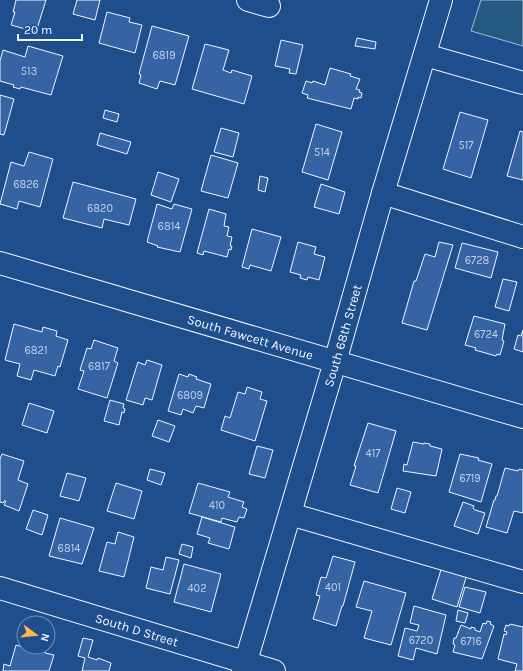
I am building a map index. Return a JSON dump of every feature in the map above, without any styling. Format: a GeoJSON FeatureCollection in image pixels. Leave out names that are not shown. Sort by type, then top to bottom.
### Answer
{"type":"FeatureCollection","features":[{"type":"Feature","properties":{"kind":"street"},"geometry":{"type":"LineString","coordinates":[[248,0],[269,6]]}},
{"type":"Feature","properties":{"kind":"street","name":"South 68th Street"},"geometry":{"type":"LineString","coordinates":[[244,667],[441,0]]}},
{"type":"Feature","properties":{"kind":"street"},"geometry":{"type":"LineString","coordinates":[[425,55],[523,83]]}},
{"type":"Feature","properties":{"kind":"street"},"geometry":{"type":"LineString","coordinates":[[383,193],[523,237]]}},
{"type":"Feature","properties":{"kind":"street","name":"South Fawcett Avenue"},"geometry":{"type":"LineString","coordinates":[[0,264],[523,417]]}},
{"type":"Feature","properties":{"kind":"street"},"geometry":{"type":"LineString","coordinates":[[290,514],[523,582]]}},
{"type":"Feature","properties":{"kind":"street","name":"South D Street"},"geometry":{"type":"LineString","coordinates":[[0,588],[244,667],[274,671]]}},
{"type":"Feature","properties":{"kind":"shaded area"},"geometry":{"type":"Polygon","coordinates":[[[481,0],[523,0],[523,46],[471,31],[481,0]]]}},
{"type":"Feature","properties":{"kind":"building"},"geometry":{"type":"Polygon","coordinates":[[[16,0],[46,0],[36,32],[11,25],[15,12],[13,12],[16,0]]]}},
{"type":"Feature","properties":{"kind":"building"},"geometry":{"type":"Polygon","coordinates":[[[77,0],[100,0],[95,20],[73,14],[77,0]]]}},
{"type":"Feature","properties":{"kind":"building"},"geometry":{"type":"Polygon","coordinates":[[[107,12],[130,18],[129,22],[142,25],[135,53],[99,43],[107,12]]]}},
{"type":"Feature","properties":{"kind":"building"},"geometry":{"type":"Polygon","coordinates":[[[152,26],[189,36],[175,85],[160,81],[157,89],[139,83],[141,75],[139,74],[152,26]]]}},
{"type":"Feature","properties":{"kind":"building"},"geometry":{"type":"Polygon","coordinates":[[[357,38],[376,42],[375,49],[355,46],[357,38]]]}},
{"type":"Feature","properties":{"kind":"building"},"geometry":{"type":"Polygon","coordinates":[[[281,40],[303,45],[296,74],[289,73],[290,69],[275,66],[281,40]]]}},
{"type":"Feature","properties":{"kind":"building"},"geometry":{"type":"Polygon","coordinates":[[[205,44],[229,50],[223,70],[231,73],[232,70],[252,76],[244,104],[192,89],[205,44]]]}},
{"type":"Feature","properties":{"kind":"building"},"geometry":{"type":"Polygon","coordinates":[[[28,46],[63,56],[51,95],[21,87],[20,89],[13,87],[14,85],[0,81],[0,61],[3,50],[25,57],[28,46]]]}},
{"type":"Feature","properties":{"kind":"building"},"geometry":{"type":"Polygon","coordinates":[[[330,68],[351,74],[350,76],[360,79],[356,89],[360,90],[359,92],[362,93],[361,98],[354,98],[351,109],[307,98],[308,95],[302,93],[306,81],[312,83],[313,81],[325,85],[330,68]]]}},
{"type":"Feature","properties":{"kind":"building"},"geometry":{"type":"Polygon","coordinates":[[[0,95],[14,99],[4,135],[0,134],[0,95]]]}},
{"type":"Feature","properties":{"kind":"building"},"geometry":{"type":"Polygon","coordinates":[[[105,110],[119,114],[117,122],[103,118],[105,110]]]}},
{"type":"Feature","properties":{"kind":"building"},"geometry":{"type":"Polygon","coordinates":[[[460,112],[488,120],[471,178],[443,169],[460,112]]]}},
{"type":"Feature","properties":{"kind":"building"},"geometry":{"type":"Polygon","coordinates":[[[316,124],[342,132],[328,180],[302,172],[316,124]]]}},
{"type":"Feature","properties":{"kind":"building"},"geometry":{"type":"Polygon","coordinates":[[[221,128],[239,133],[233,157],[214,152],[221,128]]]}},
{"type":"Feature","properties":{"kind":"building"},"geometry":{"type":"Polygon","coordinates":[[[520,131],[523,132],[523,180],[507,176],[520,131]]]}},
{"type":"Feature","properties":{"kind":"building"},"geometry":{"type":"Polygon","coordinates":[[[100,133],[131,142],[127,154],[97,145],[100,133]]]}},
{"type":"Feature","properties":{"kind":"building"},"geometry":{"type":"Polygon","coordinates":[[[29,152],[53,159],[40,207],[19,201],[17,209],[0,204],[11,162],[24,166],[29,152]]]}},
{"type":"Feature","properties":{"kind":"building"},"geometry":{"type":"Polygon","coordinates":[[[211,155],[238,163],[228,198],[201,191],[211,155]]]}},
{"type":"Feature","properties":{"kind":"building"},"geometry":{"type":"Polygon","coordinates":[[[158,172],[179,179],[171,202],[151,195],[158,172]]]}},
{"type":"Feature","properties":{"kind":"building"},"geometry":{"type":"Polygon","coordinates":[[[260,176],[268,178],[265,192],[258,190],[260,176]]]}},
{"type":"Feature","properties":{"kind":"building"},"geometry":{"type":"Polygon","coordinates":[[[73,182],[136,199],[129,225],[104,219],[102,228],[63,218],[73,182]]]}},
{"type":"Feature","properties":{"kind":"building"},"geometry":{"type":"Polygon","coordinates":[[[321,184],[345,192],[339,214],[314,207],[321,184]]]}},
{"type":"Feature","properties":{"kind":"building"},"geometry":{"type":"Polygon","coordinates":[[[157,204],[172,209],[174,204],[192,209],[180,252],[157,247],[158,246],[147,242],[157,204]]]}},
{"type":"Feature","properties":{"kind":"building"},"geometry":{"type":"Polygon","coordinates":[[[209,209],[226,214],[224,226],[229,227],[227,236],[232,237],[230,246],[232,246],[231,250],[229,249],[227,257],[204,251],[203,255],[197,253],[209,209]]]}},
{"type":"Feature","properties":{"kind":"building"},"geometry":{"type":"Polygon","coordinates":[[[252,229],[281,237],[271,271],[250,265],[249,269],[242,267],[252,229]]]}},
{"type":"Feature","properties":{"kind":"building"},"geometry":{"type":"Polygon","coordinates":[[[298,242],[316,247],[314,254],[325,257],[319,280],[308,277],[307,280],[300,278],[301,275],[290,272],[298,242]]]}},
{"type":"Feature","properties":{"kind":"building"},"geometry":{"type":"Polygon","coordinates":[[[439,242],[453,245],[427,330],[402,323],[414,281],[416,281],[425,254],[435,257],[439,242]]]}},
{"type":"Feature","properties":{"kind":"building"},"geometry":{"type":"Polygon","coordinates":[[[462,243],[498,252],[491,278],[455,268],[462,243]]]}},
{"type":"Feature","properties":{"kind":"building"},"geometry":{"type":"Polygon","coordinates":[[[503,279],[517,282],[509,311],[495,307],[503,279]]]}},
{"type":"Feature","properties":{"kind":"building"},"geometry":{"type":"Polygon","coordinates":[[[474,316],[505,324],[502,340],[504,341],[500,355],[497,354],[496,356],[475,350],[476,348],[465,345],[474,316]]]}},
{"type":"Feature","properties":{"kind":"building"},"geometry":{"type":"Polygon","coordinates":[[[14,324],[42,332],[43,327],[57,331],[56,336],[68,340],[60,367],[58,366],[55,376],[34,370],[31,380],[17,376],[20,364],[5,360],[14,324]]]}},
{"type":"Feature","properties":{"kind":"building"},"geometry":{"type":"Polygon","coordinates":[[[523,330],[523,352],[514,349],[518,335],[521,336],[523,330]]]}},
{"type":"Feature","properties":{"kind":"building"},"geometry":{"type":"Polygon","coordinates":[[[94,340],[118,348],[114,361],[118,363],[107,398],[78,389],[84,371],[80,370],[87,348],[91,349],[94,340]]]}},
{"type":"Feature","properties":{"kind":"building"},"geometry":{"type":"Polygon","coordinates":[[[147,360],[162,365],[152,400],[145,398],[143,405],[126,400],[138,362],[145,365],[147,360]]]}},
{"type":"Feature","properties":{"kind":"building"},"geometry":{"type":"Polygon","coordinates":[[[179,374],[188,377],[189,374],[197,377],[196,379],[211,384],[204,408],[196,406],[193,413],[183,409],[181,415],[168,411],[179,374]]]}},
{"type":"Feature","properties":{"kind":"building"},"geometry":{"type":"Polygon","coordinates":[[[247,387],[262,392],[260,399],[267,401],[255,441],[221,430],[225,416],[230,418],[238,392],[245,394],[247,387]]]}},
{"type":"Feature","properties":{"kind":"building"},"geometry":{"type":"Polygon","coordinates":[[[110,400],[124,404],[123,408],[125,409],[124,413],[122,412],[119,425],[104,421],[110,400]]]}},
{"type":"Feature","properties":{"kind":"building"},"geometry":{"type":"Polygon","coordinates":[[[29,403],[54,411],[47,433],[22,425],[29,403]]]}},
{"type":"Feature","properties":{"kind":"building"},"geometry":{"type":"Polygon","coordinates":[[[158,420],[175,426],[169,442],[152,436],[158,420]]]}},
{"type":"Feature","properties":{"kind":"building"},"geometry":{"type":"Polygon","coordinates":[[[368,423],[396,431],[378,493],[350,485],[356,466],[354,466],[368,423]]]}},
{"type":"Feature","properties":{"kind":"building"},"geometry":{"type":"Polygon","coordinates":[[[413,442],[430,444],[430,446],[442,449],[436,476],[403,471],[404,464],[407,465],[413,442]]]}},
{"type":"Feature","properties":{"kind":"building"},"geometry":{"type":"Polygon","coordinates":[[[257,446],[273,450],[265,478],[249,474],[257,446]]]}},
{"type":"Feature","properties":{"kind":"building"},"geometry":{"type":"Polygon","coordinates":[[[2,454],[24,461],[18,480],[28,484],[19,511],[4,505],[6,501],[3,503],[0,502],[0,459],[2,454]]]}},
{"type":"Feature","properties":{"kind":"building"},"geometry":{"type":"Polygon","coordinates":[[[460,454],[479,458],[478,460],[492,464],[481,502],[449,492],[460,454]]]}},
{"type":"Feature","properties":{"kind":"building"},"geometry":{"type":"Polygon","coordinates":[[[505,468],[518,471],[519,469],[523,470],[523,513],[514,511],[507,533],[486,527],[505,468]]]}},
{"type":"Feature","properties":{"kind":"building"},"geometry":{"type":"Polygon","coordinates":[[[150,469],[165,473],[161,485],[147,480],[150,469]]]}},
{"type":"Feature","properties":{"kind":"building"},"geometry":{"type":"Polygon","coordinates":[[[67,473],[86,478],[79,501],[60,496],[67,473]]]}},
{"type":"Feature","properties":{"kind":"building"},"geometry":{"type":"Polygon","coordinates":[[[116,483],[142,491],[134,519],[107,511],[116,483]]]}},
{"type":"Feature","properties":{"kind":"building"},"geometry":{"type":"Polygon","coordinates":[[[198,483],[230,492],[228,497],[244,502],[242,507],[247,509],[244,518],[239,517],[237,522],[222,518],[221,522],[189,513],[198,483]]]}},
{"type":"Feature","properties":{"kind":"building"},"geometry":{"type":"Polygon","coordinates":[[[397,488],[411,492],[405,513],[391,509],[397,488]]]}},
{"type":"Feature","properties":{"kind":"building"},"geometry":{"type":"Polygon","coordinates":[[[463,502],[474,506],[473,508],[475,510],[485,513],[478,534],[454,526],[463,502]]]}},
{"type":"Feature","properties":{"kind":"building"},"geometry":{"type":"Polygon","coordinates":[[[33,510],[48,515],[42,535],[26,529],[33,510]]]}},
{"type":"Feature","properties":{"kind":"building"},"geometry":{"type":"Polygon","coordinates":[[[202,517],[235,527],[229,549],[208,543],[210,538],[197,534],[202,517]]]}},
{"type":"Feature","properties":{"kind":"building"},"geometry":{"type":"Polygon","coordinates":[[[60,518],[94,528],[82,564],[49,556],[60,518]]]}},
{"type":"Feature","properties":{"kind":"building"},"geometry":{"type":"Polygon","coordinates":[[[118,532],[134,537],[124,577],[99,571],[107,542],[115,544],[118,532]]]}},
{"type":"Feature","properties":{"kind":"building"},"geometry":{"type":"Polygon","coordinates":[[[182,544],[193,547],[191,558],[179,554],[182,544]]]}},
{"type":"Feature","properties":{"kind":"building"},"geometry":{"type":"Polygon","coordinates":[[[333,556],[355,562],[336,626],[313,619],[320,596],[316,595],[321,577],[326,578],[333,556]]]}},
{"type":"Feature","properties":{"kind":"building"},"geometry":{"type":"Polygon","coordinates":[[[166,557],[179,560],[170,594],[146,588],[151,567],[163,570],[166,557]]]}},
{"type":"Feature","properties":{"kind":"building"},"geometry":{"type":"Polygon","coordinates":[[[443,563],[468,571],[457,607],[432,599],[443,563]]]}},
{"type":"Feature","properties":{"kind":"building"},"geometry":{"type":"Polygon","coordinates":[[[184,564],[221,574],[211,612],[174,602],[184,564]]]}},
{"type":"Feature","properties":{"kind":"building"},"geometry":{"type":"Polygon","coordinates":[[[364,581],[406,593],[391,645],[364,638],[372,611],[356,607],[364,581]]]}},
{"type":"Feature","properties":{"kind":"building"},"geometry":{"type":"Polygon","coordinates":[[[465,587],[486,592],[480,613],[459,607],[465,587]]]}},
{"type":"Feature","properties":{"kind":"building"},"geometry":{"type":"Polygon","coordinates":[[[414,606],[446,615],[437,654],[416,648],[413,660],[398,656],[405,628],[417,631],[419,625],[410,623],[414,606]]]}},
{"type":"Feature","properties":{"kind":"building"},"geometry":{"type":"Polygon","coordinates":[[[458,610],[468,613],[465,623],[456,621],[458,610]]]}},
{"type":"Feature","properties":{"kind":"building"},"geometry":{"type":"Polygon","coordinates":[[[487,621],[491,622],[490,624],[494,626],[482,659],[453,652],[455,645],[453,644],[454,638],[456,638],[461,625],[471,629],[471,627],[475,628],[475,630],[480,632],[483,623],[486,624],[487,621]]]}},
{"type":"Feature","properties":{"kind":"building"},"geometry":{"type":"Polygon","coordinates":[[[510,624],[523,627],[523,671],[515,671],[517,664],[498,659],[504,634],[506,635],[507,632],[504,631],[506,625],[509,626],[510,624]]]}},
{"type":"Feature","properties":{"kind":"building"},"geometry":{"type":"Polygon","coordinates":[[[83,638],[93,640],[88,657],[97,660],[98,658],[111,663],[109,671],[82,671],[85,658],[78,656],[83,638]]]}},
{"type":"Feature","properties":{"kind":"building"},"geometry":{"type":"Polygon","coordinates":[[[16,645],[16,655],[54,655],[49,671],[3,671],[4,664],[10,666],[16,645]]]}}]}
